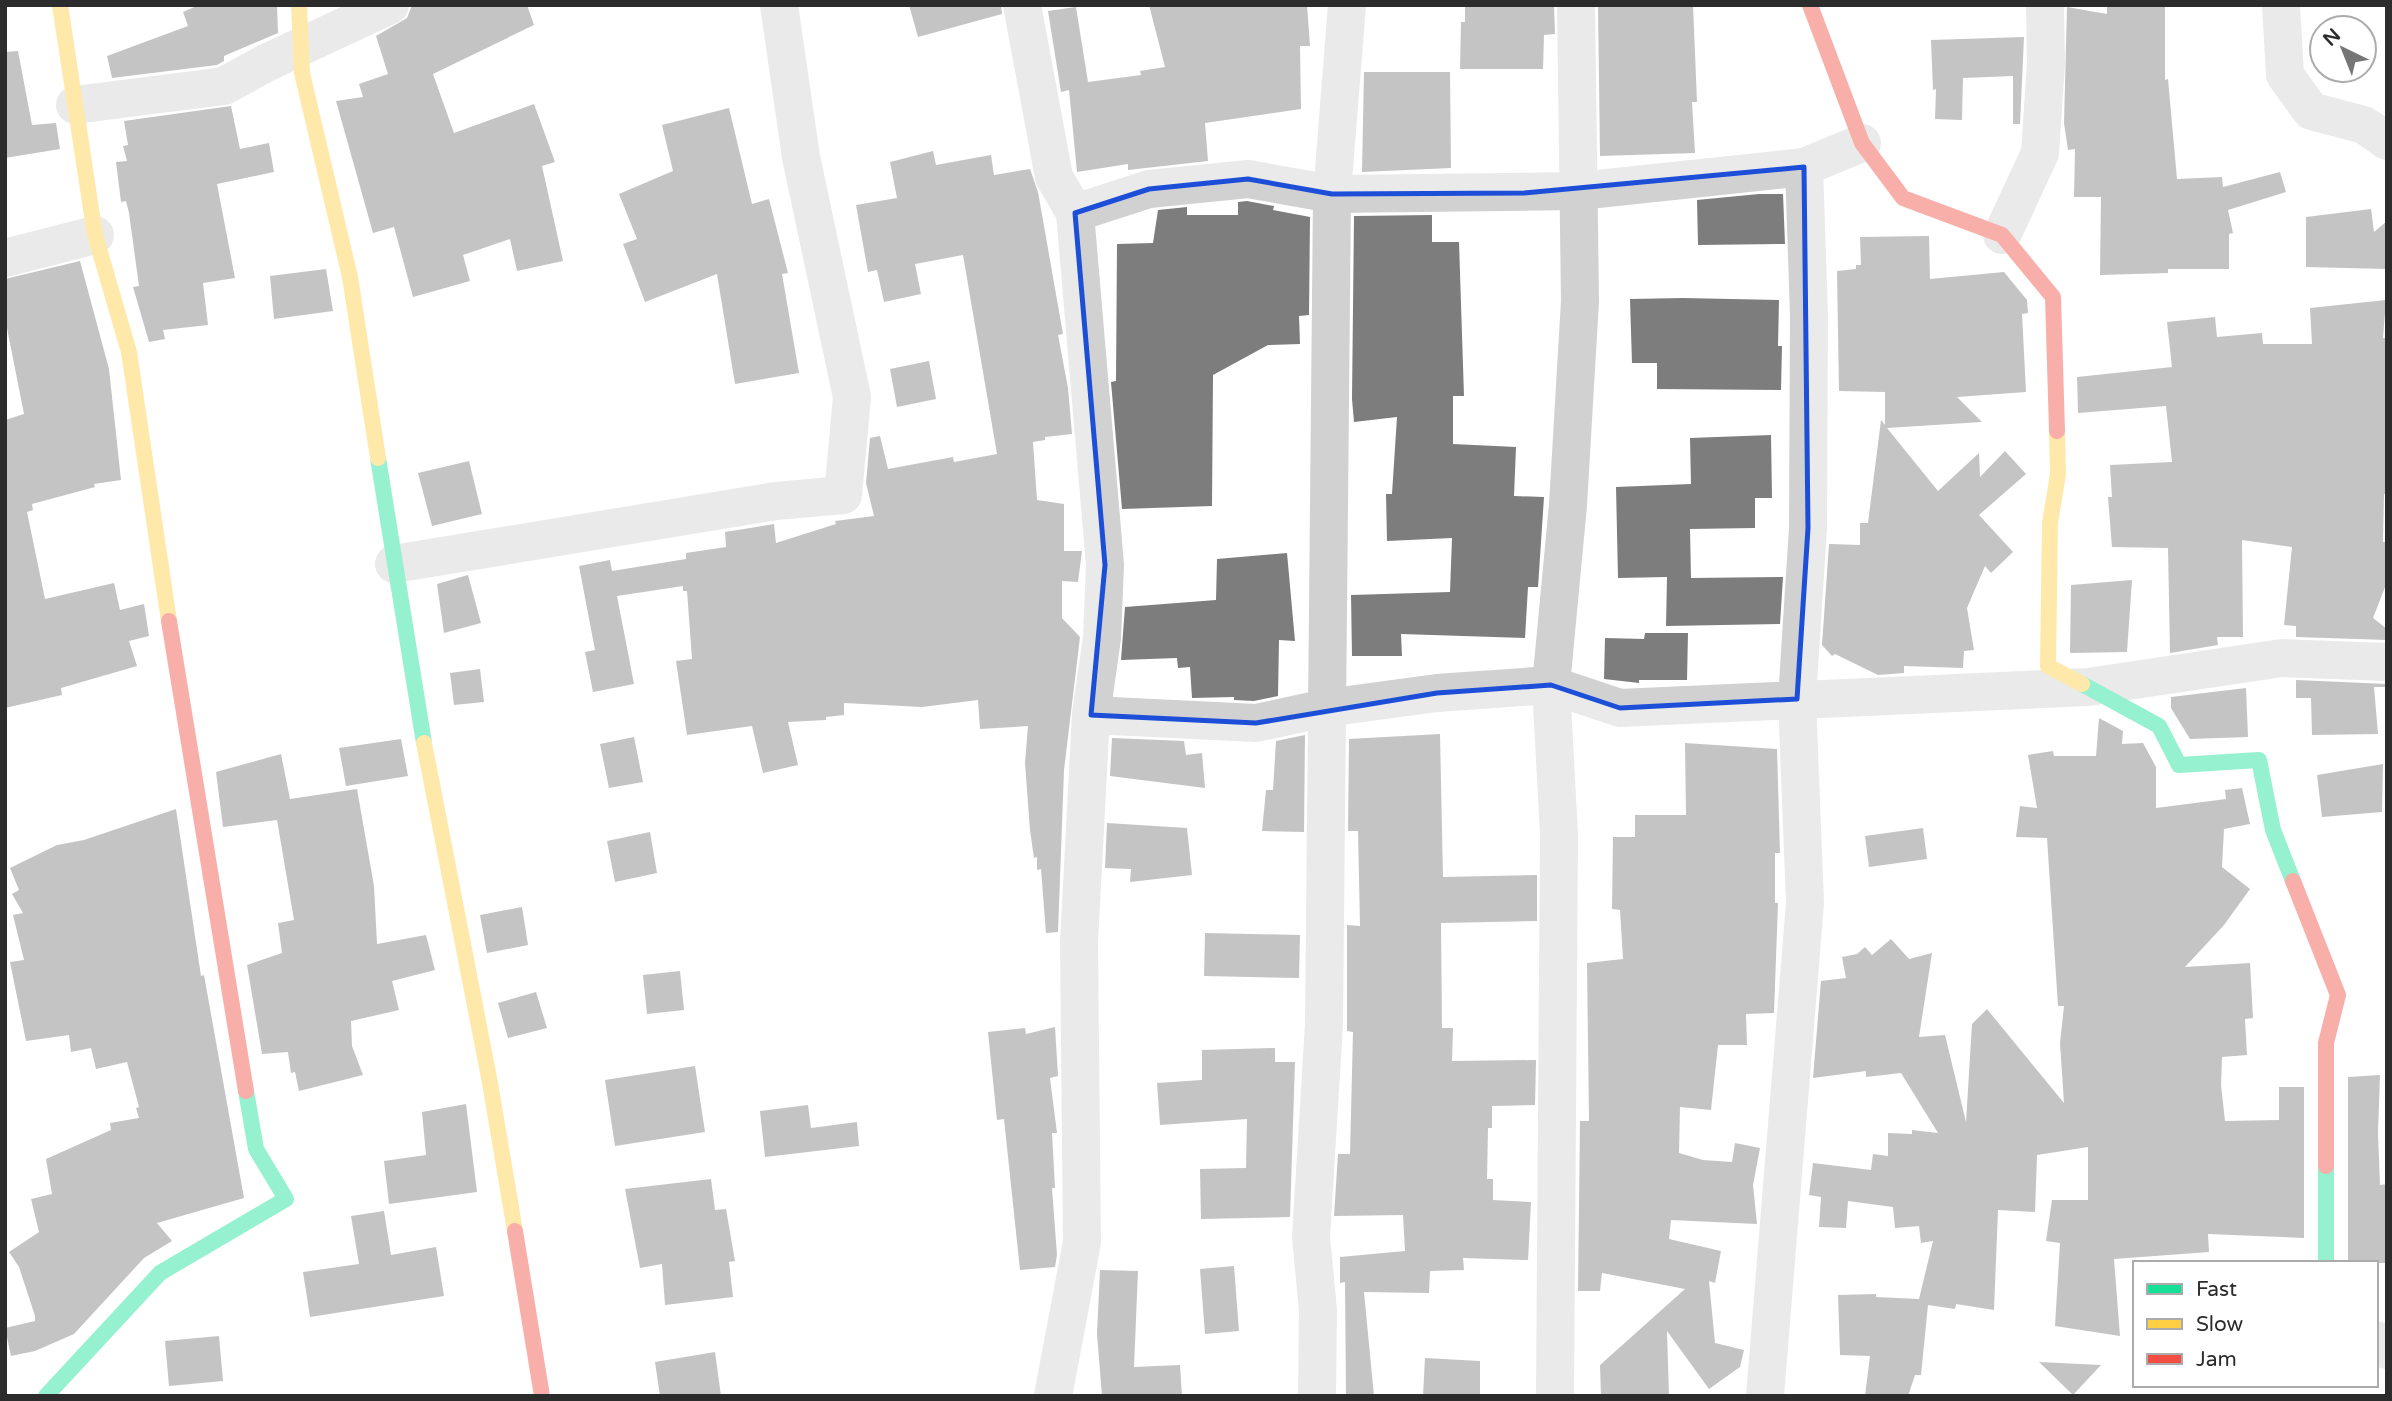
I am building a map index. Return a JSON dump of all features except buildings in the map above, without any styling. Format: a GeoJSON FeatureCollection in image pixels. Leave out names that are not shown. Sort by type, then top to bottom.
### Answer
{"type":"FeatureCollection","features":[{"type":"Feature","properties":{"kind":"street"},"geometry":{"type":"LineString","coordinates":[[46,1396],[160,1273],[286,1199],[256,1149],[187,746],[130,352],[95,235],[60,5]]}},
{"type":"Feature","properties":{"kind":"street"},"geometry":{"type":"LineString","coordinates":[[299,5],[302,73],[350,277],[409,664],[490,1083],[542,1396]]}},
{"type":"Feature","properties":{"kind":"street"},"geometry":{"type":"LineString","coordinates":[[75,105],[138,94],[175,94],[225,86],[300,46],[390,5]]}},
{"type":"Feature","properties":{"kind":"street"},"geometry":{"type":"LineString","coordinates":[[394,564],[776,500],[843,495],[852,397],[801,157],[779,5]]}},
{"type":"Feature","properties":{"kind":"street"},"geometry":{"type":"LineString","coordinates":[[1022,5],[1054,177],[1075,213],[1105,565],[1102,638],[1091,715],[1079,942],[1082,1242],[1053,1396]]}},
{"type":"Feature","properties":{"kind":"street"},"geometry":{"type":"LineString","coordinates":[[1317,1396],[1318,1310],[1311,1237],[1324,1024],[1332,194],[1347,5]]}},
{"type":"Feature","properties":{"kind":"street"},"geometry":{"type":"LineString","coordinates":[[1555,1396],[1559,835],[1551,685],[1568,505],[1580,301],[1576,5]]}},
{"type":"Feature","properties":{"kind":"street"},"geometry":{"type":"LineString","coordinates":[[1810,5],[1862,143],[1903,198],[2002,236],[2053,298],[2058,474],[2050,523],[2048,666],[2159,726],[2179,765],[2259,760],[2273,830],[2338,995],[2326,1043],[2326,1261]]}},
{"type":"Feature","properties":{"kind":"street"},"geometry":{"type":"LineString","coordinates":[[2002,236],[2040,153],[2046,63],[2045,5]]}},
{"type":"Feature","properties":{"kind":"street"},"geometry":{"type":"LineString","coordinates":[[2281,5],[2285,75],[2311,111],[2364,125],[2387,141]]}},
{"type":"Feature","properties":{"kind":"street"},"geometry":{"type":"LineString","coordinates":[[1075,213],[1149,189],[1248,179],[1332,194],[1579,191],[1804,167],[1862,143]]}},
{"type":"Feature","properties":{"kind":"street"},"geometry":{"type":"LineString","coordinates":[[1765,1396],[1805,903],[1797,699],[1808,527],[1808,315],[1804,167]]}},
{"type":"Feature","properties":{"kind":"street"},"geometry":{"type":"LineString","coordinates":[[5,258],[95,235]]}},
{"type":"Feature","properties":{"kind":"street"},"geometry":{"type":"LineString","coordinates":[[1091,715],[1256,723],[1326,708],[1437,692],[1551,685],[1620,708],[2088,687],[2282,658],[2387,662]]}},
{"type":"Feature","properties":{"kind":"highlighted area"},"geometry":{"type":"Polygon","coordinates":[[[1804,167],[1808,528],[1797,699],[1620,708],[1551,685],[1437,693],[1256,723],[1091,715],[1105,565],[1075,213],[1149,189],[1248,179],[1332,194],[1524,193],[1804,167]]]}},
{"type":"Feature","properties":{"kind":"traffic: fast"},"geometry":{"type":"LineString","coordinates":[[378,458],[424,743]]}},
{"type":"Feature","properties":{"kind":"traffic: fast"},"geometry":{"type":"LineString","coordinates":[[2082,684],[2159,726],[2179,765],[2259,760],[2273,830],[2293,881]]}},
{"type":"Feature","properties":{"kind":"traffic: fast"},"geometry":{"type":"LineString","coordinates":[[46,1396],[160,1273],[286,1199],[256,1149],[246,1091]]}},
{"type":"Feature","properties":{"kind":"traffic: fast"},"geometry":{"type":"LineString","coordinates":[[2326,1166],[2326,1261]]}},
{"type":"Feature","properties":{"kind":"traffic: slow"},"geometry":{"type":"LineString","coordinates":[[60,5],[95,235],[129,352],[169,621]]}},
{"type":"Feature","properties":{"kind":"traffic: slow"},"geometry":{"type":"LineString","coordinates":[[299,5],[302,73],[350,277],[378,458]]}},
{"type":"Feature","properties":{"kind":"traffic: slow"},"geometry":{"type":"LineString","coordinates":[[2057,431],[2058,474],[2050,523],[2048,666],[2082,684]]}},
{"type":"Feature","properties":{"kind":"traffic: slow"},"geometry":{"type":"LineString","coordinates":[[424,743],[490,1083],[515,1231]]}},
{"type":"Feature","properties":{"kind":"traffic: jam"},"geometry":{"type":"LineString","coordinates":[[1810,5],[1862,143],[1903,198],[2002,235],[2053,297],[2057,431]]}},
{"type":"Feature","properties":{"kind":"traffic: jam"},"geometry":{"type":"LineString","coordinates":[[169,621],[246,1091]]}},
{"type":"Feature","properties":{"kind":"traffic: jam"},"geometry":{"type":"LineString","coordinates":[[2293,881],[2338,995],[2326,1043],[2326,1166]]}},
{"type":"Feature","properties":{"kind":"traffic: jam"},"geometry":{"type":"LineString","coordinates":[[515,1231],[542,1396]]}}]}
